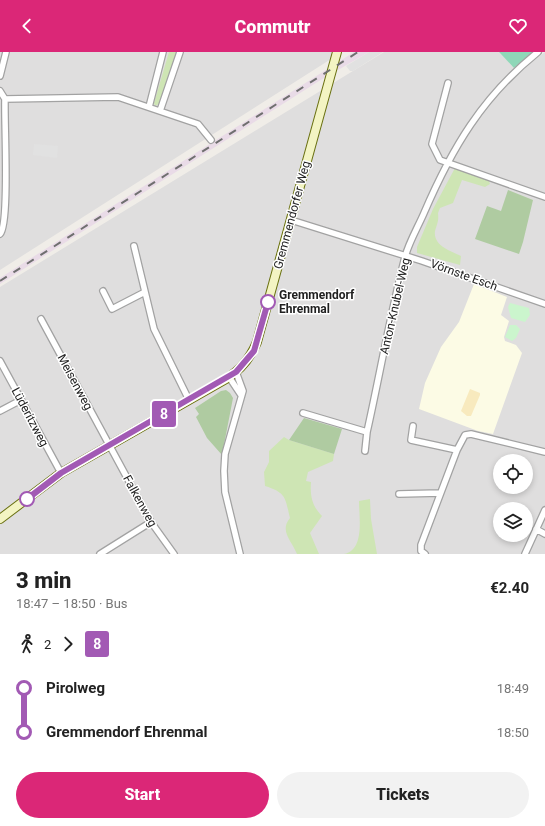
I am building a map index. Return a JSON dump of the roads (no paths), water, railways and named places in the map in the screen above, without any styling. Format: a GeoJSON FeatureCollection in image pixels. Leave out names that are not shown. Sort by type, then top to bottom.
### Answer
{"type":"FeatureCollection","features":[{"type":"Feature","properties":{"kind":"street"},"geometry":{"type":"LineString","coordinates":[[0,76],[6,52]]}},
{"type":"Feature","properties":{"kind":"street"},"geometry":{"type":"LineString","coordinates":[[149,106],[164,52]]}},
{"type":"Feature","properties":{"kind":"street"},"geometry":{"type":"LineString","coordinates":[[160,111],[180,52]]}},
{"type":"Feature","properties":{"kind":"street","name":"Gremmendorfer Weg"},"geometry":{"type":"LineString","coordinates":[[0,519],[61,473],[229,377],[249,358],[257,342],[337,52]]}},
{"type":"Feature","properties":{"kind":"street","name":"Anton-Knubel-Weg"},"geometry":{"type":"LineString","coordinates":[[365,451],[367,432],[405,256],[432,194],[464,134],[486,102],[515,71],[538,52]]}},
{"type":"Feature","properties":{"kind":"street"},"geometry":{"type":"LineString","coordinates":[[448,83],[432,144],[440,160],[545,197]]}},
{"type":"Feature","properties":{"kind":"street"},"geometry":{"type":"LineString","coordinates":[[0,91],[5,99],[5,204],[4,227],[0,234]]}},
{"type":"Feature","properties":{"kind":"street"},"geometry":{"type":"LineString","coordinates":[[5,99],[118,97],[149,106],[198,124],[211,140]]}},
{"type":"Feature","properties":{"kind":"street","name":"Vörnste Esch"},"geometry":{"type":"LineString","coordinates":[[290,220],[405,256],[545,304]]}},
{"type":"Feature","properties":{"kind":"street"},"geometry":{"type":"LineString","coordinates":[[134,246],[154,329],[189,400]]}},
{"type":"Feature","properties":{"kind":"street"},"geometry":{"type":"LineString","coordinates":[[103,291],[112,309],[145,292]]}},
{"type":"Feature","properties":{"kind":"street","name":"Meisenweg"},"geometry":{"type":"LineString","coordinates":[[41,319],[109,445]]}},
{"type":"Feature","properties":{"kind":"street","name":"Lüderitzweg"},"geometry":{"type":"LineString","coordinates":[[0,361],[61,473]]}},
{"type":"Feature","properties":{"kind":"street"},"geometry":{"type":"LineString","coordinates":[[236,372],[243,387],[241,404],[225,454],[224,472],[225,492],[240,554]]}},
{"type":"Feature","properties":{"kind":"street"},"geometry":{"type":"LineString","coordinates":[[229,377],[242,395]]}},
{"type":"Feature","properties":{"kind":"street"},"geometry":{"type":"LineString","coordinates":[[0,411],[21,400]]}},
{"type":"Feature","properties":{"kind":"street"},"geometry":{"type":"LineString","coordinates":[[303,413],[367,432]]}},
{"type":"Feature","properties":{"kind":"street"},"geometry":{"type":"LineString","coordinates":[[413,426],[410,440],[457,450]]}},
{"type":"Feature","properties":{"kind":"street"},"geometry":{"type":"LineString","coordinates":[[425,554],[421,551],[421,545],[457,450],[465,435],[471,434],[545,452]]}},
{"type":"Feature","properties":{"kind":"street","name":"Falkenweg"},"geometry":{"type":"LineString","coordinates":[[109,445],[151,522],[161,538],[174,554]]}},
{"type":"Feature","properties":{"kind":"street"},"geometry":{"type":"LineString","coordinates":[[399,494],[440,493]]}},
{"type":"Feature","properties":{"kind":"street"},"geometry":{"type":"LineString","coordinates":[[525,554],[545,510]]}},
{"type":"Feature","properties":{"kind":"street"},"geometry":{"type":"LineString","coordinates":[[100,554],[151,522]]}},
{"type":"Feature","properties":{"kind":"street"},"geometry":{"type":"LineString","coordinates":[[536,529],[545,534]]}},
{"type":"Feature","properties":{"kind":"railway"},"geometry":{"type":"LineString","coordinates":[[0,281],[358,52]]}},
{"type":"Feature","properties":{"kind":"place","name":"Gremmendorf Ehrenmal"},"geometry":{"type":"Point","coordinates":[268,302]}}]}
